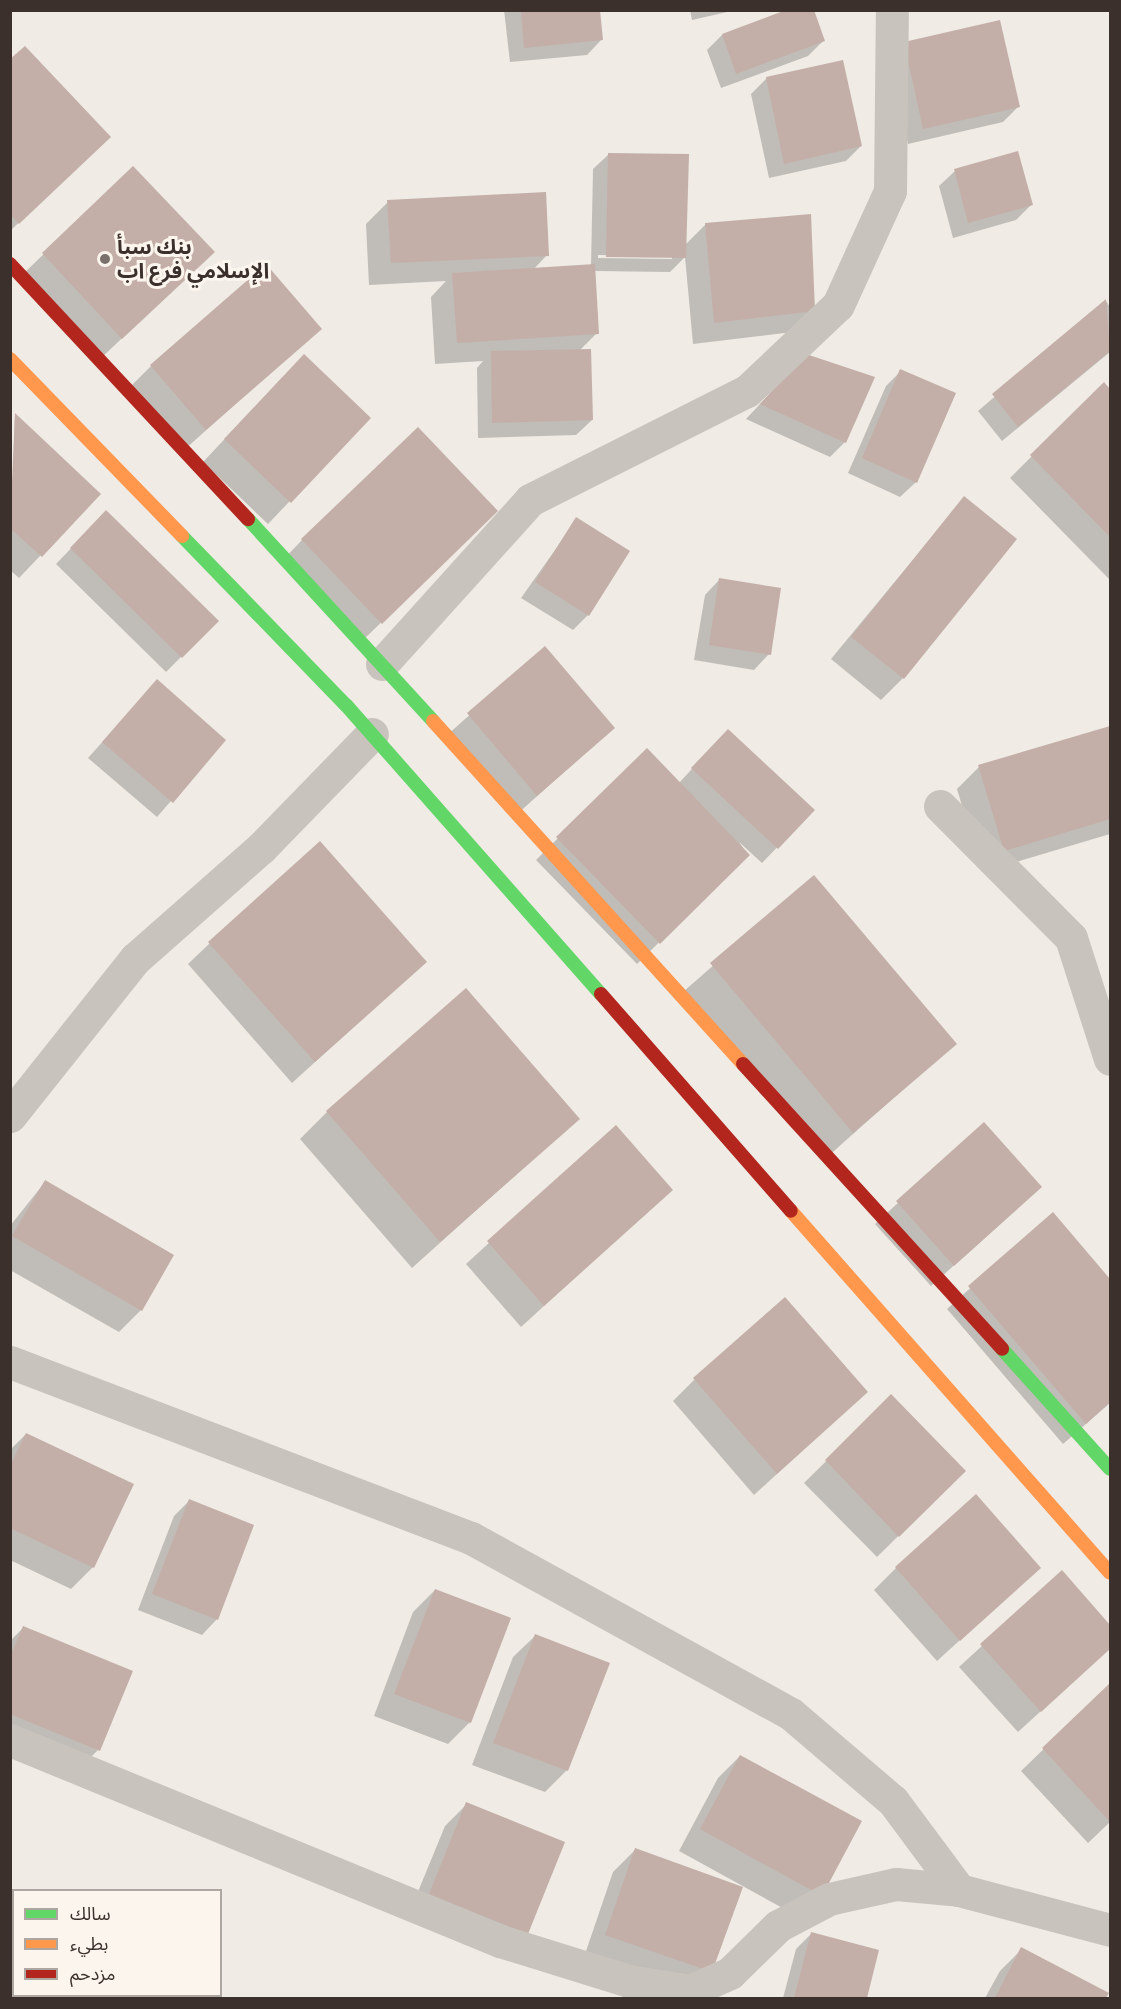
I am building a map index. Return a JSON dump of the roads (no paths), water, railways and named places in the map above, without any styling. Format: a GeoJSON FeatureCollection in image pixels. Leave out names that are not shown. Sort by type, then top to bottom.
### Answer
{"type":"FeatureCollection","features":[{"type":"Feature","properties":{"kind":"street"},"geometry":{"type":"LineString","coordinates":[[382,664],[530,500],[747,391],[838,305],[890,191],[892,10]]}},
{"type":"Feature","properties":{"kind":"street"},"geometry":{"type":"LineString","coordinates":[[10,264],[382,664],[1110,1469]]}},
{"type":"Feature","properties":{"kind":"street"},"geometry":{"type":"LineString","coordinates":[[10,359],[372,734],[1110,1573]]}},
{"type":"Feature","properties":{"kind":"street"},"geometry":{"type":"LineString","coordinates":[[10,1116],[135,959],[261,848],[372,734]]}},
{"type":"Feature","properties":{"kind":"street"},"geometry":{"type":"LineString","coordinates":[[940,806],[1071,938],[1110,1059]]}},
{"type":"Feature","properties":{"kind":"street"},"geometry":{"type":"LineString","coordinates":[[10,1362],[471,1538],[780,1709],[894,1801],[959,1890]]}},
{"type":"Feature","properties":{"kind":"street"},"geometry":{"type":"LineString","coordinates":[[10,1740],[500,1941],[629,1981],[690,1991],[730,1973],[778,1926],[829,1899],[896,1884],[959,1890],[1110,1930]]}},
{"type":"Feature","properties":{"kind":"place","name":"بنك سبأ الإسلامي فرع اب"},"geometry":{"type":"Point","coordinates":[105,259]}}]}
